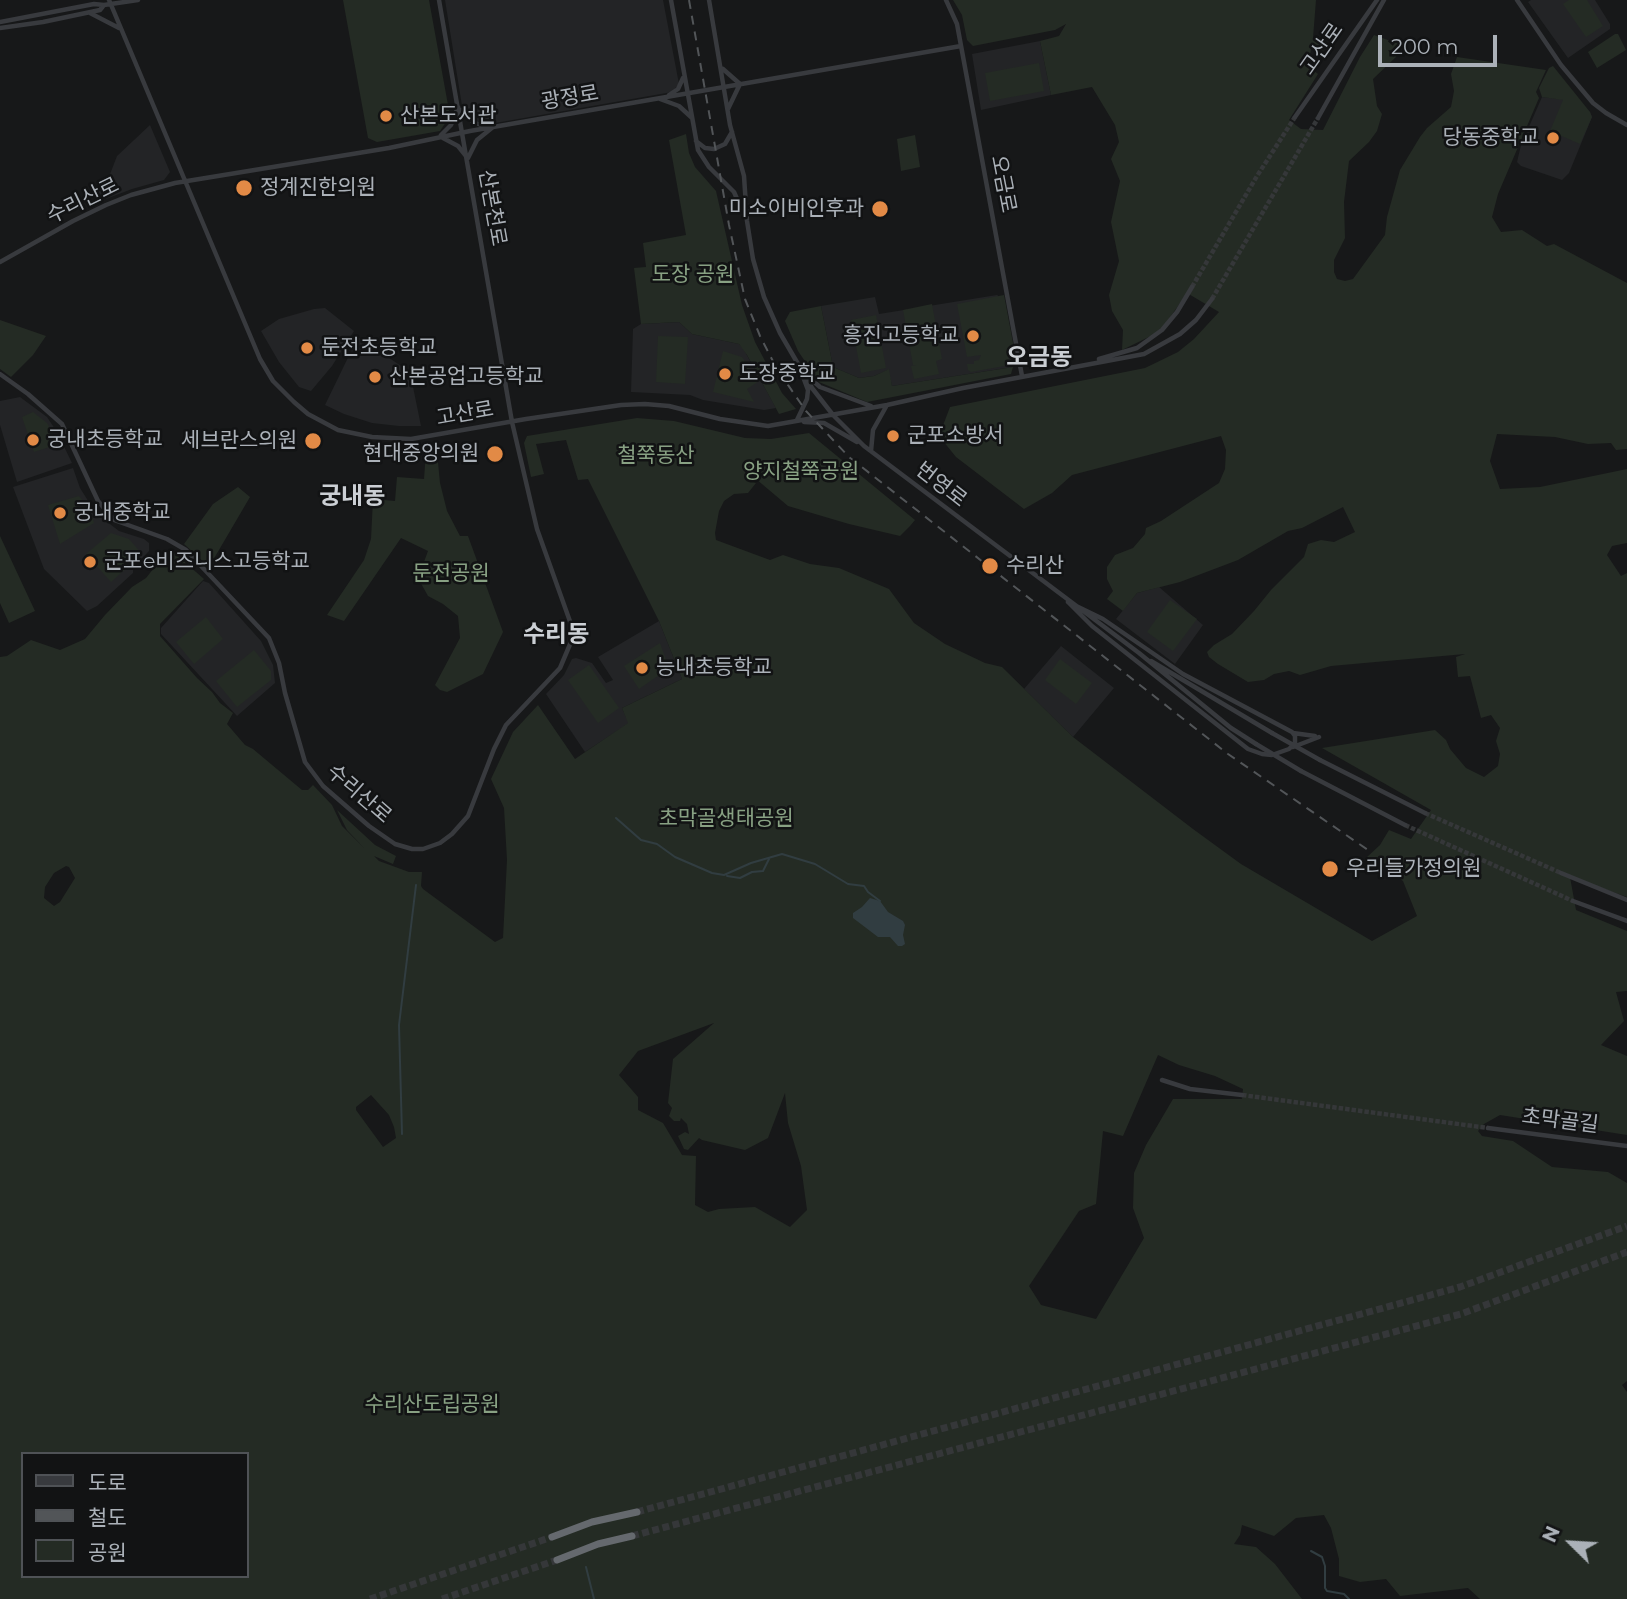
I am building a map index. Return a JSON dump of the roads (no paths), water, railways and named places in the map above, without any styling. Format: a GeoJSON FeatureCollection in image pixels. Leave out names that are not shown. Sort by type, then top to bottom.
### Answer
{"type":"FeatureCollection","features":[{"type":"Feature","properties":{"kind":"highway"},"geometry":{"type":"LineString","coordinates":[[552,1537],[592,1521],[637,1512]]}},
{"type":"Feature","properties":{"kind":"highway"},"geometry":{"type":"LineString","coordinates":[[557,1560],[598,1544],[632,1536]]}},
{"type":"Feature","properties":{"kind":"street"},"geometry":{"type":"LineString","coordinates":[[94,4],[99,0]]}},
{"type":"Feature","properties":{"kind":"street"},"geometry":{"type":"LineString","coordinates":[[0,22],[94,4],[138,0]]}},
{"type":"Feature","properties":{"kind":"street","name":"산본천로"},"geometry":{"type":"LineString","coordinates":[[439,0],[512,422]]}},
{"type":"Feature","properties":{"kind":"street","name":"번영로"},"geometry":{"type":"LineString","coordinates":[[671,0],[695,140],[709,167],[734,192],[747,221]]}},
{"type":"Feature","properties":{"kind":"street","name":"번영로"},"geometry":{"type":"LineString","coordinates":[[709,0],[732,132],[744,176],[753,258],[764,297],[801,370],[833,415],[871,452],[1139,653],[1231,728],[1301,771],[1405,825]]}},
{"type":"Feature","properties":{"kind":"street","name":"오금로"},"geometry":{"type":"LineString","coordinates":[[946,0],[957,24],[1022,376]]}},
{"type":"Feature","properties":{"kind":"street","name":"고산로"},"geometry":{"type":"LineString","coordinates":[[1295,117],[1377,0]]}},
{"type":"Feature","properties":{"kind":"street","name":"고산로"},"geometry":{"type":"LineString","coordinates":[[1318,118],[1384,0]]}},
{"type":"Feature","properties":{"kind":"street"},"geometry":{"type":"LineString","coordinates":[[1517,0],[1562,65],[1593,103],[1627,125]]}},
{"type":"Feature","properties":{"kind":"street"},"geometry":{"type":"LineString","coordinates":[[0,28],[100,10],[108,3]]}},
{"type":"Feature","properties":{"kind":"street","name":"고산로"},"geometry":{"type":"LineString","coordinates":[[108,3],[260,359],[279,387],[308,414],[338,430],[372,438],[411,439],[621,405],[645,404],[669,406],[760,426],[796,421],[887,405],[1085,363],[1144,354],[1180,334],[1212,299]]}},
{"type":"Feature","properties":{"kind":"street"},"geometry":{"type":"LineString","coordinates":[[89,12],[121,29]]}},
{"type":"Feature","properties":{"kind":"street","name":"광정로"},"geometry":{"type":"LineString","coordinates":[[184,181],[389,148],[462,132],[961,46]]}},
{"type":"Feature","properties":{"kind":"street"},"geometry":{"type":"LineString","coordinates":[[721,67],[740,84],[728,110]]}},
{"type":"Feature","properties":{"kind":"street"},"geometry":{"type":"LineString","coordinates":[[659,99],[678,89],[684,70]]}},
{"type":"Feature","properties":{"kind":"street"},"geometry":{"type":"LineString","coordinates":[[659,99],[680,106],[691,118]]}},
{"type":"Feature","properties":{"kind":"street"},"geometry":{"type":"LineString","coordinates":[[458,107],[473,122],[494,127],[477,140],[467,158],[458,146],[439,137],[451,125],[458,107]]}},
{"type":"Feature","properties":{"kind":"street"},"geometry":{"type":"LineString","coordinates":[[695,140],[705,148],[715,149],[725,144],[732,132]]}},
{"type":"Feature","properties":{"kind":"street","name":"수리산로"},"geometry":{"type":"LineString","coordinates":[[0,262],[73,220],[106,205],[131,195],[184,181]]}},
{"type":"Feature","properties":{"kind":"street","name":"고산로"},"geometry":{"type":"LineString","coordinates":[[1085,363],[1137,348],[1162,330],[1192,287]]}},
{"type":"Feature","properties":{"kind":"street"},"geometry":{"type":"LineString","coordinates":[[801,370],[820,387],[873,407]]}},
{"type":"Feature","properties":{"kind":"street"},"geometry":{"type":"LineString","coordinates":[[801,370],[808,390],[807,399],[796,421],[824,424],[864,446]]}},
{"type":"Feature","properties":{"kind":"street","name":"수리산로"},"geometry":{"type":"LineString","coordinates":[[0,374],[41,404],[61,424],[98,501],[114,520],[167,539],[186,551],[269,638],[279,663],[301,752],[311,773],[382,837],[412,849],[427,848],[440,843],[464,821],[502,732],[522,707],[555,675],[566,658],[571,642],[572,627],[537,529],[512,422]]}},
{"type":"Feature","properties":{"kind":"street"},"geometry":{"type":"LineString","coordinates":[[871,452],[873,429],[887,405]]}},
{"type":"Feature","properties":{"kind":"street"},"geometry":{"type":"LineString","coordinates":[[1069,602],[1103,619],[1183,674],[1292,732],[1320,737],[1272,755],[1248,749],[1092,626],[1069,602]]}},
{"type":"Feature","properties":{"kind":"street","name":"번영로"},"geometry":{"type":"LineString","coordinates":[[1139,653],[1320,760],[1425,813]]}},
{"type":"Feature","properties":{"kind":"street"},"geometry":{"type":"LineString","coordinates":[[1289,749],[1296,740],[1292,732]]}},
{"type":"Feature","properties":{"kind":"street"},"geometry":{"type":"LineString","coordinates":[[1561,873],[1627,900]]}},
{"type":"Feature","properties":{"kind":"street"},"geometry":{"type":"LineString","coordinates":[[1573,901],[1627,921]]}},
{"type":"Feature","properties":{"kind":"street"},"geometry":{"type":"LineString","coordinates":[[1162,1080],[1190,1089],[1242,1095]]}},
{"type":"Feature","properties":{"kind":"street","name":"초막골길"},"geometry":{"type":"LineString","coordinates":[[1488,1128],[1627,1146]]}},
{"type":"Feature","properties":{"kind":"waterway"},"geometry":{"type":"LineString","coordinates":[[616,818],[641,840],[657,844],[675,857],[712,873],[724,875],[782,854],[815,864],[848,884],[864,886],[880,901]]}},
{"type":"Feature","properties":{"kind":"waterway"},"geometry":{"type":"LineString","coordinates":[[727,876],[740,878],[752,872],[763,871],[769,859]]}},
{"type":"Feature","properties":{"kind":"waterway"},"geometry":{"type":"LineString","coordinates":[[402,1134],[399,1025],[416,885]]}},
{"type":"Feature","properties":{"kind":"waterway"},"geometry":{"type":"LineString","coordinates":[[1311,1551],[1322,1557],[1327,1591],[1344,1594],[1349,1599]]}},
{"type":"Feature","properties":{"kind":"waterway"},"geometry":{"type":"LineString","coordinates":[[586,1567],[594,1599]]}},
{"type":"Feature","properties":{"kind":"tunnel"},"geometry":{"type":"LineString","coordinates":[[1192,287],[1295,117]]}},
{"type":"Feature","properties":{"kind":"tunnel"},"geometry":{"type":"LineString","coordinates":[[1212,299],[1318,118]]}},
{"type":"Feature","properties":{"kind":"tunnel"},"geometry":{"type":"LineString","coordinates":[[1425,813],[1561,873]]}},
{"type":"Feature","properties":{"kind":"tunnel"},"geometry":{"type":"LineString","coordinates":[[1405,825],[1573,901]]}},
{"type":"Feature","properties":{"kind":"tunnel"},"geometry":{"type":"LineString","coordinates":[[1242,1095],[1488,1128]]}},
{"type":"Feature","properties":{"kind":"tunnel"},"geometry":{"type":"LineString","coordinates":[[637,1512],[1460,1287],[1627,1226]]}},
{"type":"Feature","properties":{"kind":"tunnel"},"geometry":{"type":"LineString","coordinates":[[632,1536],[1461,1314],[1627,1252]]}},
{"type":"Feature","properties":{"kind":"tunnel"},"geometry":{"type":"LineString","coordinates":[[370,1599],[552,1537]]}},
{"type":"Feature","properties":{"kind":"tunnel"},"geometry":{"type":"LineString","coordinates":[[442,1599],[557,1560]]}},
{"type":"Feature","properties":{"kind":"railway"},"geometry":{"type":"LineString","coordinates":[[689,0],[729,225],[745,299],[777,369],[806,411],[849,457],[1228,754],[1368,850]]}},
{"type":"Feature","properties":{"kind":"place","name":"산본도서관"},"geometry":{"type":"Point","coordinates":[386,116]}},
{"type":"Feature","properties":{"kind":"place","name":"당동중학교"},"geometry":{"type":"Point","coordinates":[1553,138]}},
{"type":"Feature","properties":{"kind":"place","name":"정계진한의원"},"geometry":{"type":"Point","coordinates":[244,188]}},
{"type":"Feature","properties":{"kind":"place","name":"미소이비인후과"},"geometry":{"type":"Point","coordinates":[880,209]}},
{"type":"Feature","properties":{"kind":"place","name":"흥진고등학교"},"geometry":{"type":"Point","coordinates":[973,336]}},
{"type":"Feature","properties":{"kind":"place","name":"둔전초등학교"},"geometry":{"type":"Point","coordinates":[307,348]}},
{"type":"Feature","properties":{"kind":"place","name":"도장중학교"},"geometry":{"type":"Point","coordinates":[725,374]}},
{"type":"Feature","properties":{"kind":"place","name":"산본공업고등학교"},"geometry":{"type":"Point","coordinates":[375,377]}},
{"type":"Feature","properties":{"kind":"place","name":"군포소방서"},"geometry":{"type":"Point","coordinates":[893,436]}},
{"type":"Feature","properties":{"kind":"place","name":"궁내초등학교"},"geometry":{"type":"Point","coordinates":[33,440]}},
{"type":"Feature","properties":{"kind":"place","name":"세브란스의원"},"geometry":{"type":"Point","coordinates":[313,441]}},
{"type":"Feature","properties":{"kind":"place","name":"현대중앙의원"},"geometry":{"type":"Point","coordinates":[495,454]}},
{"type":"Feature","properties":{"kind":"place","name":"궁내중학교"},"geometry":{"type":"Point","coordinates":[60,513]}},
{"type":"Feature","properties":{"kind":"place","name":"군포e비즈니스고등학교"},"geometry":{"type":"Point","coordinates":[90,562]}},
{"type":"Feature","properties":{"kind":"place","name":"수리산"},"geometry":{"type":"Point","coordinates":[990,566]}},
{"type":"Feature","properties":{"kind":"place","name":"능내초등학교"},"geometry":{"type":"Point","coordinates":[642,668]}},
{"type":"Feature","properties":{"kind":"place","name":"우리들가정의원"},"geometry":{"type":"Point","coordinates":[1330,869]}},
{"type":"Feature","properties":{"kind":"district","name":"오금동"},"geometry":{"type":"Point","coordinates":[1039,358]}},
{"type":"Feature","properties":{"kind":"district","name":"궁내동"},"geometry":{"type":"Point","coordinates":[352,497]}},
{"type":"Feature","properties":{"kind":"district","name":"수리동"},"geometry":{"type":"Point","coordinates":[556,635]}},
{"type":"Feature","properties":{"kind":"park label","name":"도장 공원"},"geometry":{"type":"Point","coordinates":[693,275]}},
{"type":"Feature","properties":{"kind":"park label","name":"철쭉동산"},"geometry":{"type":"Point","coordinates":[656,456]}},
{"type":"Feature","properties":{"kind":"park label","name":"양지철쭉공원"},"geometry":{"type":"Point","coordinates":[801,472]}},
{"type":"Feature","properties":{"kind":"park label","name":"둔전공원"},"geometry":{"type":"Point","coordinates":[451,574]}},
{"type":"Feature","properties":{"kind":"park label","name":"초막골생태공원"},"geometry":{"type":"Point","coordinates":[726,819]}},
{"type":"Feature","properties":{"kind":"park label","name":"수리산도립공원"},"geometry":{"type":"Point","coordinates":[432,1405]}}]}
